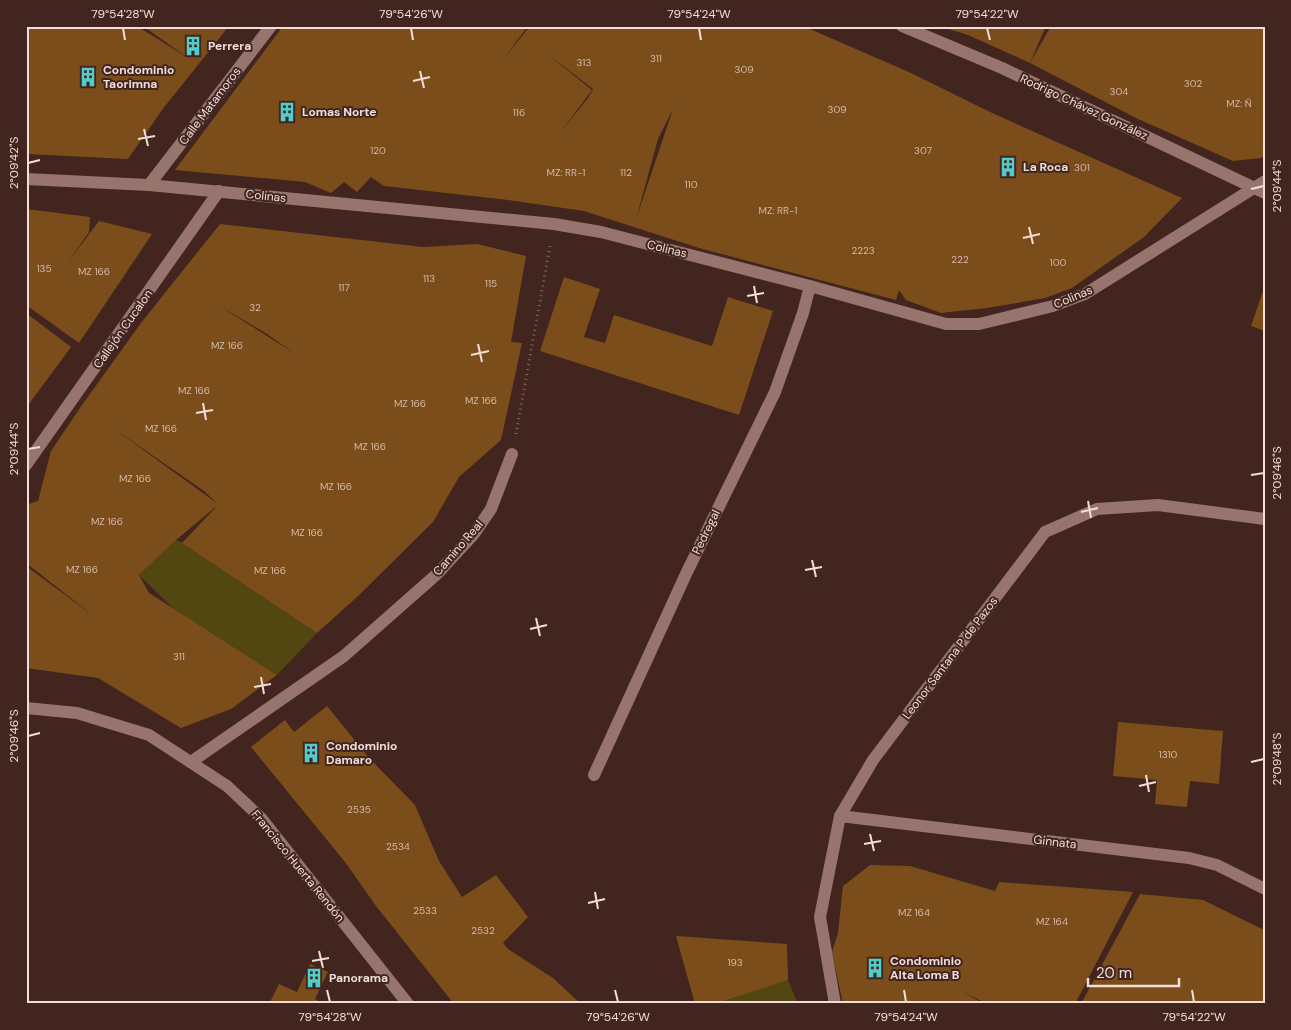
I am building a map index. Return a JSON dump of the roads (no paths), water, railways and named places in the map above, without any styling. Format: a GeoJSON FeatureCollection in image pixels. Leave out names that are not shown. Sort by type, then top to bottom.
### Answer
{"type":"FeatureCollection","features":[{"type":"Feature","properties":{"kind":"street","name":"Calle Matamoros"},"geometry":{"type":"LineString","coordinates":[[149,185],[270,26]]}},
{"type":"Feature","properties":{"kind":"street","name":"Rodrigo Chávez González"},"geometry":{"type":"LineString","coordinates":[[902,26],[1002,68],[1265,193]]}},
{"type":"Feature","properties":{"kind":"street","name":"Colinas"},"geometry":{"type":"LineString","coordinates":[[26,180],[149,185],[554,224],[601,232],[810,286],[946,324],[979,324],[1053,306],[1085,294],[1265,181]]}},
{"type":"Feature","properties":{"kind":"street","name":"Callejón Cucalon"},"geometry":{"type":"LineString","coordinates":[[26,465],[219,192]]}},
{"type":"Feature","properties":{"kind":"street","name":"Pedregal"},"geometry":{"type":"LineString","coordinates":[[594,775],[686,574],[775,392],[803,313],[810,286]]}},
{"type":"Feature","properties":{"kind":"street","name":"Camino Real"},"geometry":{"type":"LineString","coordinates":[[191,762],[344,656],[437,574],[474,534],[490,509],[512,454]]}},
{"type":"Feature","properties":{"kind":"street","name":"Leonor Santana P de Pazos"},"geometry":{"type":"LineString","coordinates":[[835,1004],[820,917],[840,816],[873,760],[1045,532],[1097,509],[1158,504],[1265,519]]}},
{"type":"Feature","properties":{"kind":"street","name":"Francisco Huerta Rendón"},"geometry":{"type":"LineString","coordinates":[[26,708],[77,713],[149,735],[228,786],[261,818],[408,1004]]}},
{"type":"Feature","properties":{"kind":"street","name":"Ginnata"},"geometry":{"type":"LineString","coordinates":[[840,816],[1189,858],[1217,865],[1265,889]]}},
{"type":"Feature","properties":{"kind":"place","name":"Perrera"},"geometry":{"type":"Point","coordinates":[193,46]}},
{"type":"Feature","properties":{"kind":"place","name":"Condominio Taorimna"},"geometry":{"type":"Point","coordinates":[88,77]}},
{"type":"Feature","properties":{"kind":"place","name":"Lomas Norte"},"geometry":{"type":"Point","coordinates":[287,112]}},
{"type":"Feature","properties":{"kind":"place","name":"La Roca"},"geometry":{"type":"Point","coordinates":[1008,167]}},
{"type":"Feature","properties":{"kind":"place","name":"Condominio Damaro"},"geometry":{"type":"Point","coordinates":[311,753]}},
{"type":"Feature","properties":{"kind":"place","name":"Condominio Alta Loma B"},"geometry":{"type":"Point","coordinates":[875,968]}},
{"type":"Feature","properties":{"kind":"place","name":"Panorama"},"geometry":{"type":"Point","coordinates":[314,978]}}]}
